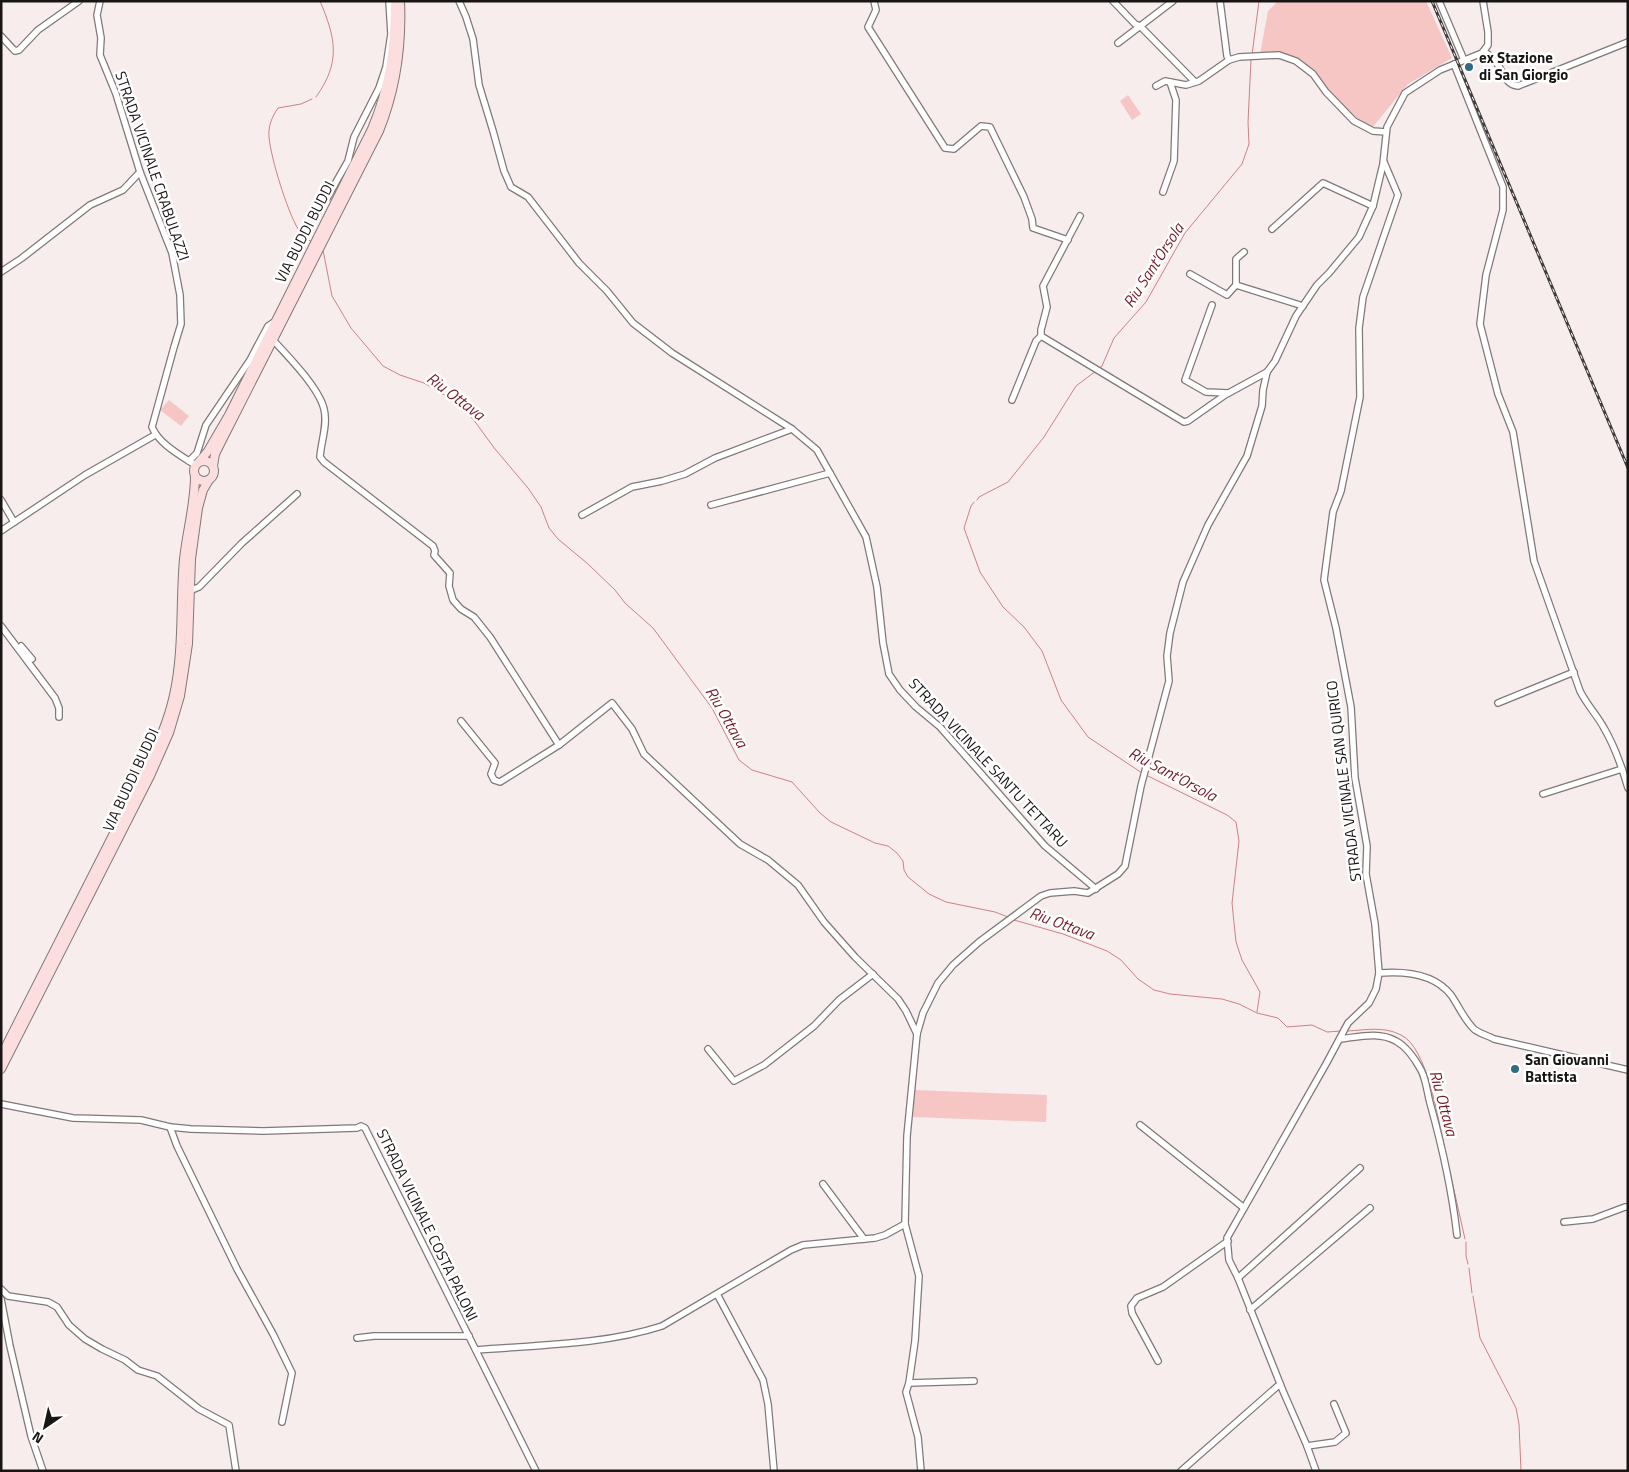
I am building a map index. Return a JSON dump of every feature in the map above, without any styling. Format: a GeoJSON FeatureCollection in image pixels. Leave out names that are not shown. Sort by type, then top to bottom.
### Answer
{"type":"FeatureCollection","features":[{"type":"Feature","properties":{"kind":"main road","name":"VIA BUDDI BUDDI"},"geometry":{"type":"LineString","coordinates":[[214,466],[216,454],[273,340],[378,116],[387,88],[393,58],[395,1]]}},
{"type":"Feature","properties":{"kind":"main road","name":"VIA BUDDI BUDDI"},"geometry":{"type":"LineString","coordinates":[[322,236],[369,153],[386,114],[398,60],[400,1]]}},
{"type":"Feature","properties":{"kind":"main road","name":"VIA BUDDI BUDDI"},"geometry":{"type":"LineString","coordinates":[[194,463],[208,451],[220,432],[275,322],[314,252]]}},
{"type":"Feature","properties":{"kind":"main road"},"geometry":{"type":"LineString","coordinates":[[208,461],[214,466],[214,474],[209,480],[200,480],[195,476],[194,463],[208,461]]}},
{"type":"Feature","properties":{"kind":"main road","name":"VIA BUDDI BUDDI"},"geometry":{"type":"LineString","coordinates":[[1,1056],[144,774],[163,731],[174,695],[181,643],[184,558],[195,488],[195,476]]}},
{"type":"Feature","properties":{"kind":"main road","name":"VIA BUDDI BUDDI"},"geometry":{"type":"LineString","coordinates":[[1,1069],[150,776],[169,733],[180,696],[188,644],[190,559],[198,508],[203,490],[209,480]]}},
{"type":"Feature","properties":{"kind":"street"},"geometry":{"type":"LineString","coordinates":[[1,36],[13,50],[19,50],[38,30],[79,1]]}},
{"type":"Feature","properties":{"kind":"street","name":"STRADA VICINALE CRABULAZZI"},"geometry":{"type":"LineString","coordinates":[[100,1],[97,15],[101,38],[100,55],[116,94],[140,172],[172,253],[180,295],[181,324],[152,427],[155,435]]}},
{"type":"Feature","properties":{"kind":"street"},"geometry":{"type":"LineString","coordinates":[[327,198],[348,161],[354,137],[375,99],[386,67],[391,34],[390,1]]}},
{"type":"Feature","properties":{"kind":"street","name":"STRADA VICINALE SANTU TETTARU"},"geometry":{"type":"LineString","coordinates":[[459,1],[472,39],[479,85],[504,171],[511,186],[528,197],[579,263],[607,291],[633,323],[672,353],[792,429],[816,450],[866,537],[877,587],[883,643],[889,674],[900,690],[916,707],[940,727],[1045,846],[1096,889]]}},
{"type":"Feature","properties":{"kind":"street"},"geometry":{"type":"LineString","coordinates":[[874,1],[876,10],[868,27],[945,148],[954,148],[981,126],[990,127],[1024,198],[1032,218],[1033,228],[1068,240]]}},
{"type":"Feature","properties":{"kind":"street"},"geometry":{"type":"LineString","coordinates":[[1113,1],[1195,82]]}},
{"type":"Feature","properties":{"kind":"street"},"geometry":{"type":"LineString","coordinates":[[1118,43],[1173,1]]}},
{"type":"Feature","properties":{"kind":"street"},"geometry":{"type":"LineString","coordinates":[[1220,1],[1227,56],[1230,60]]}},
{"type":"Feature","properties":{"kind":"street"},"geometry":{"type":"LineString","coordinates":[[1439,1],[1464,60]]}},
{"type":"Feature","properties":{"kind":"street"},"geometry":{"type":"LineString","coordinates":[[921,1471],[918,1437],[906,1392],[915,1341],[919,1276],[905,1224],[907,1136],[917,1034],[923,1013],[938,983],[953,965],[979,942],[1041,896],[1050,893],[1074,891],[1088,893],[1118,874],[1125,866],[1141,786],[1169,681],[1167,656],[1170,633],[1183,582],[1208,525],[1247,456],[1262,406],[1263,390],[1268,372],[1296,316],[1317,285],[1359,237],[1373,206],[1384,162],[1386,127],[1405,93],[1440,70],[1484,51],[1488,45],[1483,1]]}},
{"type":"Feature","properties":{"kind":"street"},"geometry":{"type":"LineString","coordinates":[[1484,51],[1496,62],[1508,82],[1513,86],[1518,86],[1628,42]]}},
{"type":"Feature","properties":{"kind":"street"},"geometry":{"type":"LineString","coordinates":[[1156,86],[1165,81],[1186,85],[1195,82],[1230,60],[1239,57],[1279,55],[1296,61],[1313,74],[1326,92],[1354,121],[1373,131],[1386,132]]}},
{"type":"Feature","properties":{"kind":"street"},"geometry":{"type":"LineString","coordinates":[[1454,64],[1503,187],[1503,210],[1486,275],[1480,324],[1498,394],[1513,432],[1534,561],[1580,691],[1587,705],[1604,728],[1628,788]]}},
{"type":"Feature","properties":{"kind":"street"},"geometry":{"type":"LineString","coordinates":[[1162,192],[1174,161],[1176,100],[1170,82]]}},
{"type":"Feature","properties":{"kind":"street"},"geometry":{"type":"LineString","coordinates":[[375,99],[378,116]]}},
{"type":"Feature","properties":{"kind":"street","name":"STRADA VICINALE SAN QUIRICO"},"geometry":{"type":"LineString","coordinates":[[1228,1241],[1227,1238],[1348,1022],[1369,1002],[1376,989],[1379,972],[1375,924],[1366,874],[1367,846],[1355,778],[1351,706],[1336,628],[1324,580],[1333,512],[1341,491],[1360,397],[1359,328],[1363,297],[1398,195],[1384,162]]}},
{"type":"Feature","properties":{"kind":"street"},"geometry":{"type":"LineString","coordinates":[[1,272],[90,205],[123,190],[140,172]]}},
{"type":"Feature","properties":{"kind":"street"},"geometry":{"type":"LineString","coordinates":[[1272,229],[1323,183],[1373,206]]}},
{"type":"Feature","properties":{"kind":"street"},"geometry":{"type":"LineString","coordinates":[[1080,216],[1044,286],[1047,307],[1040,330],[1041,336],[1184,422],[1228,393],[1268,372]]}},
{"type":"Feature","properties":{"kind":"street"},"geometry":{"type":"LineString","coordinates":[[1190,274],[1227,294],[1236,284],[1236,259],[1244,252]]}},
{"type":"Feature","properties":{"kind":"street"},"geometry":{"type":"LineString","coordinates":[[1236,284],[1303,306]]}},
{"type":"Feature","properties":{"kind":"street"},"geometry":{"type":"LineString","coordinates":[[1212,305],[1185,380],[1206,392],[1228,393]]}},
{"type":"Feature","properties":{"kind":"street"},"geometry":{"type":"LineString","coordinates":[[1,531],[85,475],[155,435],[194,463],[206,425],[250,360],[268,326],[275,322]]}},
{"type":"Feature","properties":{"kind":"street"},"geometry":{"type":"LineString","coordinates":[[1012,400],[1036,341],[1041,336]]}},
{"type":"Feature","properties":{"kind":"street"},"geometry":{"type":"LineString","coordinates":[[273,340],[314,389],[324,410],[320,456],[324,462],[433,546],[434,555],[450,573],[448,586],[453,600],[461,609],[474,617],[490,637],[559,745]]}},
{"type":"Feature","properties":{"kind":"street"},"geometry":{"type":"LineString","coordinates":[[239,376],[244,385]]}},
{"type":"Feature","properties":{"kind":"street"},"geometry":{"type":"LineString","coordinates":[[582,515],[632,488],[685,474],[715,458],[792,429]]}},
{"type":"Feature","properties":{"kind":"street"},"geometry":{"type":"LineString","coordinates":[[711,505],[830,473]]}},
{"type":"Feature","properties":{"kind":"street"},"geometry":{"type":"LineString","coordinates":[[189,591],[199,587],[242,543],[297,494]]}},
{"type":"Feature","properties":{"kind":"street"},"geometry":{"type":"LineString","coordinates":[[1,500],[14,522]]}},
{"type":"Feature","properties":{"kind":"street"},"geometry":{"type":"LineString","coordinates":[[1,621],[32,659]]}},
{"type":"Feature","properties":{"kind":"street"},"geometry":{"type":"LineString","coordinates":[[1,626],[55,698],[59,708],[59,717]]}},
{"type":"Feature","properties":{"kind":"street"},"geometry":{"type":"LineString","coordinates":[[1498,703],[1574,672]]}},
{"type":"Feature","properties":{"kind":"street"},"geometry":{"type":"LineString","coordinates":[[461,721],[495,764],[491,774],[494,780],[500,782],[559,745],[612,704],[632,729],[644,754],[740,844],[768,860],[798,885],[824,922],[855,957],[898,1000],[906,1011],[917,1034]]}},
{"type":"Feature","properties":{"kind":"street"},"geometry":{"type":"LineString","coordinates":[[1543,794],[1622,769]]}},
{"type":"Feature","properties":{"kind":"street"},"geometry":{"type":"LineString","coordinates":[[1379,972],[1419,975],[1433,980],[1449,993],[1473,1029],[1494,1039],[1628,1070]]}},
{"type":"Feature","properties":{"kind":"street"},"geometry":{"type":"LineString","coordinates":[[708,1049],[734,1081],[771,1059],[814,1026],[839,1000],[873,974]]}},
{"type":"Feature","properties":{"kind":"street"},"geometry":{"type":"LineString","coordinates":[[1342,1034],[1385,1036],[1391,1038],[1408,1049],[1422,1071],[1452,1199],[1457,1235]]}},
{"type":"Feature","properties":{"kind":"street","name":"STRADA VICINALE COSTA PALONI"},"geometry":{"type":"LineString","coordinates":[[2,1103],[73,1118],[141,1120],[191,1130],[263,1131],[357,1128],[361,1126],[365,1128],[536,1471]]}},
{"type":"Feature","properties":{"kind":"street"},"geometry":{"type":"LineString","coordinates":[[1140,1125],[1244,1208]]}},
{"type":"Feature","properties":{"kind":"street"},"geometry":{"type":"LineString","coordinates":[[170,1127],[177,1146],[237,1269],[292,1373],[282,1422]]}},
{"type":"Feature","properties":{"kind":"street"},"geometry":{"type":"LineString","coordinates":[[1238,1278],[1360,1168]]}},
{"type":"Feature","properties":{"kind":"street"},"geometry":{"type":"LineString","coordinates":[[823,1184],[864,1239]]}},
{"type":"Feature","properties":{"kind":"street"},"geometry":{"type":"LineString","coordinates":[[1564,1222],[1593,1219],[1625,1206],[1628,1207]]}},
{"type":"Feature","properties":{"kind":"street"},"geometry":{"type":"LineString","coordinates":[[1250,1310],[1370,1208]]}},
{"type":"Feature","properties":{"kind":"street"},"geometry":{"type":"LineString","coordinates":[[476,1350],[602,1339],[631,1335],[662,1326],[791,1250],[803,1245],[885,1235],[905,1224]]}},
{"type":"Feature","properties":{"kind":"street"},"geometry":{"type":"LineString","coordinates":[[1228,1241],[1228,1260],[1238,1278],[1316,1471]]}},
{"type":"Feature","properties":{"kind":"street"},"geometry":{"type":"LineString","coordinates":[[1158,1361],[1132,1313],[1131,1306],[1137,1298],[1163,1288],[1228,1241]]}},
{"type":"Feature","properties":{"kind":"street"},"geometry":{"type":"LineString","coordinates":[[1,1289],[8,1296],[48,1302],[57,1307],[69,1325],[85,1339],[125,1360],[138,1370],[157,1376],[199,1409],[229,1425],[236,1471]]}},
{"type":"Feature","properties":{"kind":"street"},"geometry":{"type":"LineString","coordinates":[[717,1294],[763,1380],[768,1404],[774,1471]]}},
{"type":"Feature","properties":{"kind":"street"},"geometry":{"type":"LineString","coordinates":[[1,1299],[31,1436],[44,1471]]}},
{"type":"Feature","properties":{"kind":"street"},"geometry":{"type":"LineString","coordinates":[[357,1338],[374,1336],[469,1336]]}},
{"type":"Feature","properties":{"kind":"street"},"geometry":{"type":"LineString","coordinates":[[909,1383],[974,1380]]}},
{"type":"Feature","properties":{"kind":"street"},"geometry":{"type":"LineString","coordinates":[[1181,1471],[1280,1384]]}},
{"type":"Feature","properties":{"kind":"street"},"geometry":{"type":"LineString","coordinates":[[1307,1446],[1335,1442],[1346,1433],[1334,1404]]}},
{"type":"Feature","properties":{"kind":"shaded area"},"geometry":{"type":"Polygon","coordinates":[[[1278,1],[1426,1],[1452,58],[1408,84],[1372,128],[1365,125],[1327,92],[1302,60],[1260,54],[1268,11],[1278,1]]]}},
{"type":"Feature","properties":{"kind":"shaded area"},"geometry":{"type":"Polygon","coordinates":[[[1128,95],[1141,114],[1132,120],[1120,101],[1128,95]]]}},
{"type":"Feature","properties":{"kind":"shaded area"},"geometry":{"type":"Polygon","coordinates":[[[169,400],[189,416],[181,426],[160,410],[169,400]]]}},
{"type":"Feature","properties":{"kind":"shaded area"},"geometry":{"type":"Polygon","coordinates":[[[914,1090],[1047,1095],[1046,1122],[913,1117],[914,1090]]]}},
{"type":"Feature","properties":{"kind":"waterway","name":"Riu Ottava"},"geometry":{"type":"LineString","coordinates":[[316,97],[329,73],[333,50],[330,27],[320,1]]}},
{"type":"Feature","properties":{"kind":"waterway","name":"Riu Sant'Orsola"},"geometry":{"type":"LineString","coordinates":[[1252,55],[1259,1]]}},
{"type":"Feature","properties":{"kind":"waterway","name":"Riu Sant'Orsola"},"geometry":{"type":"LineString","coordinates":[[1099,368],[1102,366],[1114,338],[1146,302],[1185,233],[1242,164],[1249,144],[1248,122],[1251,60]]}},
{"type":"Feature","properties":{"kind":"waterway","name":"Riu Ottava"},"geometry":{"type":"LineString","coordinates":[[312,99],[301,104],[278,108],[269,129],[270,146],[276,171],[289,210],[300,231],[312,242]]}},
{"type":"Feature","properties":{"kind":"waterway","name":"Riu Ottava"},"geometry":{"type":"LineString","coordinates":[[323,250],[332,296],[351,328],[383,366],[400,375],[424,383],[446,396],[473,419],[528,488],[541,507],[549,528],[558,539],[588,564],[615,590],[625,603],[653,628],[712,708],[739,760],[752,770],[792,782],[820,813],[831,822],[875,843],[888,846],[903,861],[904,870],[908,877],[929,894],[946,902],[995,912],[1008,917]]}},
{"type":"Feature","properties":{"kind":"waterway","name":"Riu Sant'Orsola"},"geometry":{"type":"LineString","coordinates":[[977,500],[979,497],[1008,482],[1044,437],[1076,386],[1096,371]]}},
{"type":"Feature","properties":{"kind":"waterway","name":"Riu Sant'Orsola"},"geometry":{"type":"LineString","coordinates":[[974,502],[964,528],[980,572],[1003,607],[1024,627],[1042,651],[1061,700],[1088,737],[1142,773]]}},
{"type":"Feature","properties":{"kind":"waterway","name":"Riu Sant'Orsola"},"geometry":{"type":"LineString","coordinates":[[1146,775],[1227,815],[1236,822],[1239,841],[1232,903],[1236,942],[1242,960],[1260,992],[1257,1012]]}},
{"type":"Feature","properties":{"kind":"waterway","name":"Riu Ottava"},"geometry":{"type":"LineString","coordinates":[[1014,920],[1063,934],[1107,951],[1121,960],[1138,979],[1154,990],[1170,994],[1222,999],[1239,1004],[1257,1013],[1278,1018],[1287,1027],[1312,1025],[1327,1032],[1341,1031]]}},
{"type":"Feature","properties":{"kind":"waterway","name":"Riu Ottava"},"geometry":{"type":"LineString","coordinates":[[1348,1031],[1388,1030],[1401,1035],[1410,1042],[1418,1054],[1430,1085],[1444,1145]]}},
{"type":"Feature","properties":{"kind":"waterway","name":"Riu Ottava"},"geometry":{"type":"LineString","coordinates":[[1447,1159],[1465,1239]]}},
{"type":"Feature","properties":{"kind":"waterway","name":"Riu Ottava"},"geometry":{"type":"LineString","coordinates":[[1466,1242],[1468,1264]]}},
{"type":"Feature","properties":{"kind":"waterway","name":"Riu Ottava"},"geometry":{"type":"LineString","coordinates":[[1469,1268],[1472,1293]]}},
{"type":"Feature","properties":{"kind":"waterway","name":"Riu Ottava"},"geometry":{"type":"LineString","coordinates":[[1473,1296],[1480,1338],[1516,1408],[1519,1424],[1521,1471]]}},
{"type":"Feature","properties":{"kind":"railway"},"geometry":{"type":"LineString","coordinates":[[1432,1],[1628,468]]}},
{"type":"Feature","properties":{"kind":"place","name":"ex Stazione di San Giorgio"},"geometry":{"type":"Point","coordinates":[1469,67]}},
{"type":"Feature","properties":{"kind":"place","name":"San Giovanni Battista"},"geometry":{"type":"Point","coordinates":[1515,1069]}}]}
